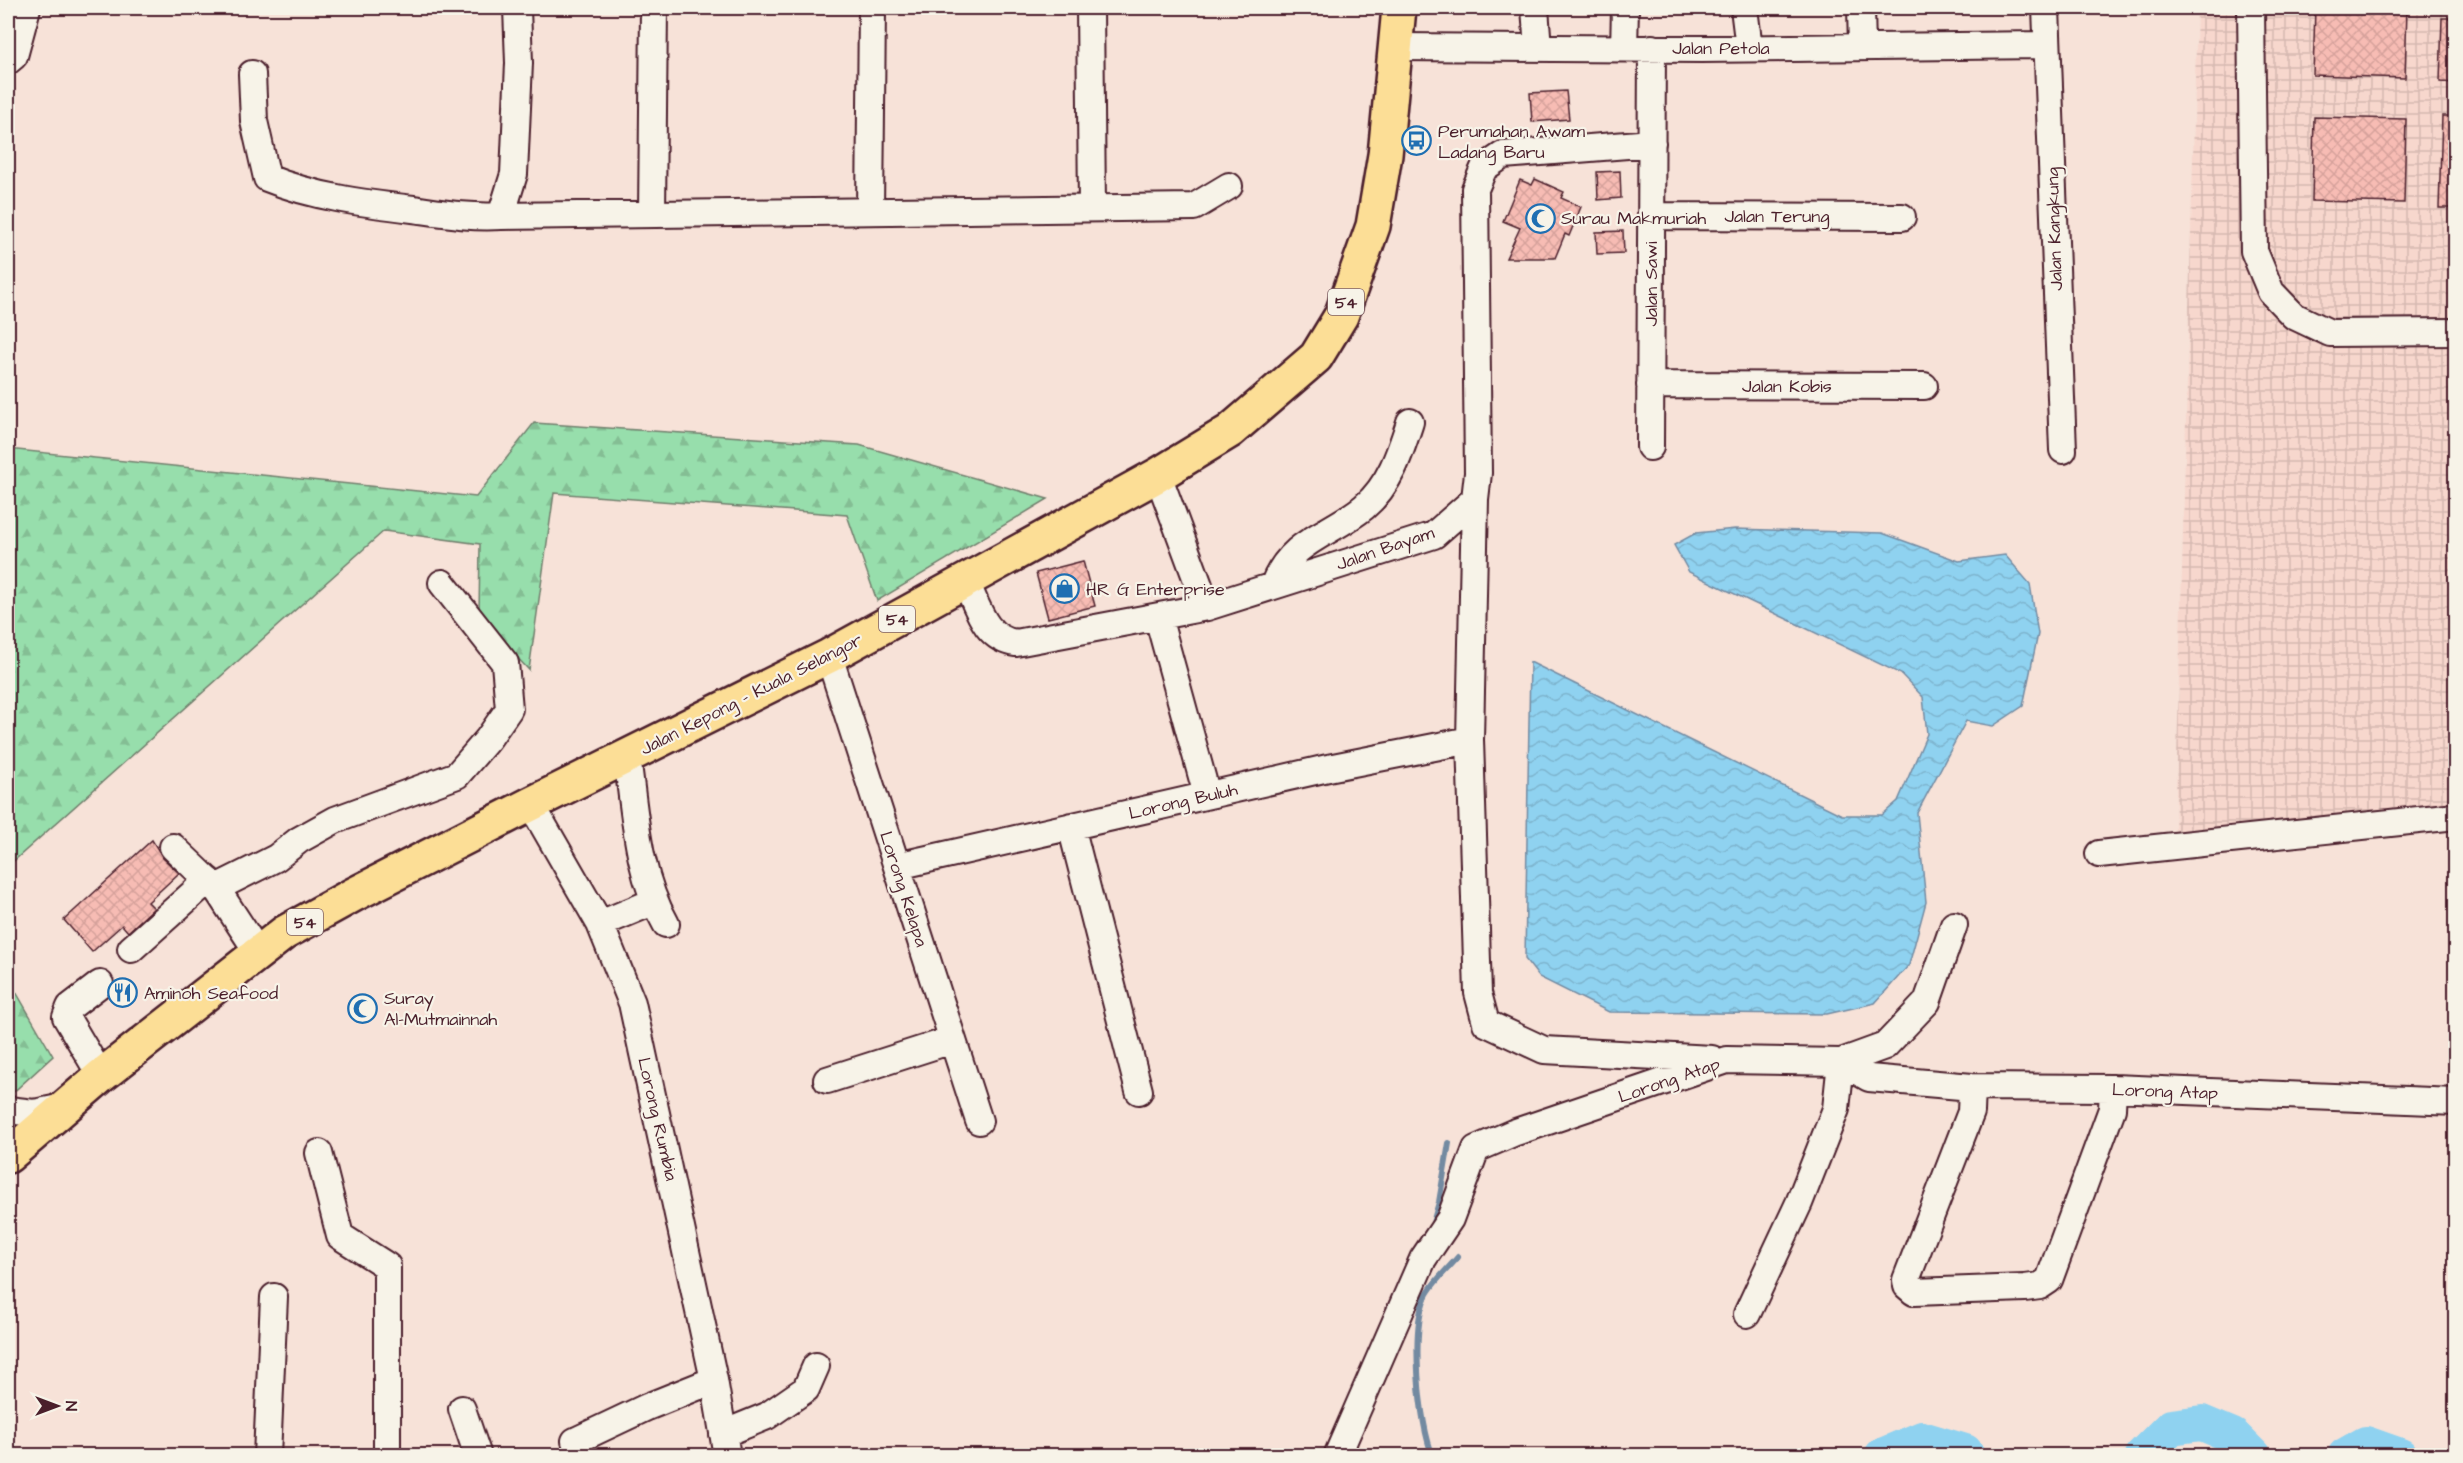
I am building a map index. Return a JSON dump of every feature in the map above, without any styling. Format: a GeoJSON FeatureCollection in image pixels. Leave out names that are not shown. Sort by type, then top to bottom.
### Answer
{"type":"FeatureCollection","features":[{"type":"Feature","properties":{"kind":"highway","name":"Jalan Kepong - Kuala Selangor"},"geometry":{"type":"LineString","coordinates":[[8,1155],[101,1076],[284,933],[531,804],[829,656],[966,582],[1158,475],[1230,431],[1287,384],[1316,357],[1341,316],[1373,226],[1385,155],[1399,8]]}},
{"type":"Feature","properties":{"kind":"street"},"geometry":{"type":"LineString","coordinates":[[8,61],[14,56],[27,8]]}},
{"type":"Feature","properties":{"kind":"street"},"geometry":{"type":"LineString","coordinates":[[501,216],[514,174],[519,63],[517,8]]}},
{"type":"Feature","properties":{"kind":"street"},"geometry":{"type":"LineString","coordinates":[[652,214],[654,8]]}},
{"type":"Feature","properties":{"kind":"street"},"geometry":{"type":"LineString","coordinates":[[870,211],[872,8]]}},
{"type":"Feature","properties":{"kind":"street"},"geometry":{"type":"LineString","coordinates":[[1090,8],[1092,207]]}},
{"type":"Feature","properties":{"kind":"street"},"geometry":{"type":"LineString","coordinates":[[1535,8],[1538,48]]}},
{"type":"Feature","properties":{"kind":"street"},"geometry":{"type":"LineString","coordinates":[[1624,48],[1625,8]]}},
{"type":"Feature","properties":{"kind":"street"},"geometry":{"type":"LineString","coordinates":[[1744,8],[1749,48]]}},
{"type":"Feature","properties":{"kind":"street"},"geometry":{"type":"LineString","coordinates":[[1861,8],[1862,47]]}},
{"type":"Feature","properties":{"kind":"street","name":"Jalan Kangkung"},"geometry":{"type":"LineString","coordinates":[[2046,8],[2063,450]]}},
{"type":"Feature","properties":{"kind":"street"},"geometry":{"type":"LineString","coordinates":[[2251,8],[2254,251],[2271,292],[2294,316],[2330,333],[2456,332]]}},
{"type":"Feature","properties":{"kind":"street","name":"Jalan Petola"},"geometry":{"type":"LineString","coordinates":[[1397,46],[1749,48],[2046,45]]}},
{"type":"Feature","properties":{"kind":"street","name":"Jalan Sawi"},"geometry":{"type":"LineString","coordinates":[[1650,447],[1652,48]]}},
{"type":"Feature","properties":{"kind":"street"},"geometry":{"type":"LineString","coordinates":[[252,74],[254,121],[267,178],[296,189],[359,202],[480,218],[1194,207],[1229,186]]}},
{"type":"Feature","properties":{"kind":"street"},"geometry":{"type":"LineString","coordinates":[[1652,143],[1503,155],[1484,168],[1475,189],[1478,473],[1475,499],[1470,740],[1478,993],[1486,1023],[1544,1050],[1727,1060]]}},
{"type":"Feature","properties":{"kind":"street","name":"Jalan Terung"},"geometry":{"type":"LineString","coordinates":[[1651,216],[1902,217]]}},
{"type":"Feature","properties":{"kind":"street","name":"Jalan Kobis"},"geometry":{"type":"LineString","coordinates":[[1650,385],[1924,386]]}},
{"type":"Feature","properties":{"kind":"street"},"geometry":{"type":"LineString","coordinates":[[1274,584],[1284,562],[1304,543],[1364,507],[1386,484],[1410,422]]}},
{"type":"Feature","properties":{"kind":"street"},"geometry":{"type":"LineString","coordinates":[[1158,475],[1207,607]]}},
{"type":"Feature","properties":{"kind":"street","name":"Jalan Bayam"},"geometry":{"type":"LineString","coordinates":[[966,582],[987,626],[995,637],[1004,642],[1016,644],[1207,607],[1274,584],[1434,536],[1475,499]]}},
{"type":"Feature","properties":{"kind":"street"},"geometry":{"type":"LineString","coordinates":[[131,949],[212,884],[276,858],[299,840],[335,820],[457,775],[488,739],[508,710],[505,663],[442,583]]}},
{"type":"Feature","properties":{"kind":"street"},"geometry":{"type":"LineString","coordinates":[[1158,616],[1207,795]]}},
{"type":"Feature","properties":{"kind":"street","name":"Lorong Kelapa"},"geometry":{"type":"LineString","coordinates":[[829,656],[979,1121]]}},
{"type":"Feature","properties":{"kind":"street","name":"Lorong Buluh"},"geometry":{"type":"LineString","coordinates":[[897,866],[1207,795],[1470,740]]}},
{"type":"Feature","properties":{"kind":"street"},"geometry":{"type":"LineString","coordinates":[[627,757],[638,842],[653,902],[666,924]]}},
{"type":"Feature","properties":{"kind":"street","name":"Lorong Rumbia"},"geometry":{"type":"LineString","coordinates":[[531,804],[600,924],[632,1003],[714,1380],[725,1445]]}},
{"type":"Feature","properties":{"kind":"street"},"geometry":{"type":"LineString","coordinates":[[2099,854],[2456,816]]}},
{"type":"Feature","properties":{"kind":"street"},"geometry":{"type":"LineString","coordinates":[[1071,826],[1139,1091]]}},
{"type":"Feature","properties":{"kind":"street"},"geometry":{"type":"LineString","coordinates":[[173,847],[212,884],[259,954]]}},
{"type":"Feature","properties":{"kind":"street"},"geometry":{"type":"LineString","coordinates":[[600,924],[653,902]]}},
{"type":"Feature","properties":{"kind":"street"},"geometry":{"type":"LineString","coordinates":[[1747,1314],[1799,1203],[1836,1109],[1841,1062],[1885,1046],[1927,1002],[1954,925]]}},
{"type":"Feature","properties":{"kind":"street"},"geometry":{"type":"LineString","coordinates":[[100,984],[70,1007],[66,1017],[101,1076]]}},
{"type":"Feature","properties":{"kind":"street"},"geometry":{"type":"LineString","coordinates":[[827,1080],[952,1040]]}},
{"type":"Feature","properties":{"kind":"street","name":"Lorong Atap"},"geometry":{"type":"LineString","coordinates":[[1336,1455],[1423,1259],[1450,1219],[1476,1149],[1513,1133],[1727,1060],[1841,1062],[1869,1077],[1972,1087],[2113,1088],[2456,1102]]}},
{"type":"Feature","properties":{"kind":"street"},"geometry":{"type":"LineString","coordinates":[[1972,1087],[1971,1112],[1906,1280],[1907,1286],[1914,1292],[2025,1288],[2040,1286],[2049,1280],[2112,1109],[2113,1088]]}},
{"type":"Feature","properties":{"kind":"street"},"geometry":{"type":"LineString","coordinates":[[8,1110],[34,1113],[64,1107]]}},
{"type":"Feature","properties":{"kind":"street"},"geometry":{"type":"LineString","coordinates":[[319,1153],[340,1236],[387,1266],[387,1455]]}},
{"type":"Feature","properties":{"kind":"street"},"geometry":{"type":"LineString","coordinates":[[267,1455],[274,1297]]}},
{"type":"Feature","properties":{"kind":"street"},"geometry":{"type":"LineString","coordinates":[[725,1445],[806,1389],[816,1366]]}},
{"type":"Feature","properties":{"kind":"street"},"geometry":{"type":"LineString","coordinates":[[575,1441],[637,1411],[714,1380]]}},
{"type":"Feature","properties":{"kind":"street"},"geometry":{"type":"LineString","coordinates":[[462,1409],[478,1455]]}},
{"type":"Feature","properties":{"kind":"shaded area"},"geometry":{"type":"Polygon","coordinates":[[[2197,8],[2455,8],[2455,826],[2175,833],[2197,8]]]}},
{"type":"Feature","properties":{"kind":"green space"},"geometry":{"type":"Polygon","coordinates":[[[534,423],[859,445],[1048,499],[877,601],[847,515],[554,493],[529,670],[479,617],[480,544],[384,531],[8,866],[8,449],[476,497],[534,423]]]}},
{"type":"Feature","properties":{"kind":"green space"},"geometry":{"type":"Polygon","coordinates":[[[8,978],[53,1056],[8,1097],[8,978]]]}},
{"type":"Feature","properties":{"kind":"water"},"geometry":{"type":"Polygon","coordinates":[[[1735,529],[1882,533],[1959,561],[2005,555],[2030,584],[2038,634],[2023,706],[1993,726],[1966,721],[1917,813],[1926,902],[1909,965],[1875,1003],[1827,1014],[1609,1012],[1539,977],[1525,959],[1530,662],[1842,815],[1882,815],[1898,801],[1927,734],[1923,697],[1901,674],[1689,572],[1674,545],[1696,533],[1735,529]]]}},
{"type":"Feature","properties":{"kind":"building"},"geometry":{"type":"Polygon","coordinates":[[[2315,8],[2407,8],[2405,78],[2313,75],[2315,8]]]}},
{"type":"Feature","properties":{"kind":"building"},"geometry":{"type":"Polygon","coordinates":[[[2442,18],[2456,18],[2456,83],[2440,82],[2442,18]]]}},
{"type":"Feature","properties":{"kind":"building"},"geometry":{"type":"Polygon","coordinates":[[[1566,91],[1569,119],[1532,122],[1530,93],[1566,91]]]}},
{"type":"Feature","properties":{"kind":"building"},"geometry":{"type":"Polygon","coordinates":[[[2442,116],[2456,116],[2456,208],[2439,208],[2442,116]]]}},
{"type":"Feature","properties":{"kind":"building"},"geometry":{"type":"Polygon","coordinates":[[[2314,117],[2406,119],[2404,203],[2312,201],[2314,117]]]}},
{"type":"Feature","properties":{"kind":"building"},"geometry":{"type":"Polygon","coordinates":[[[1620,171],[1621,198],[1598,200],[1597,172],[1620,171]]]}},
{"type":"Feature","properties":{"kind":"building","name":"Surau Makmuriah"},"geometry":{"type":"Polygon","coordinates":[[[1535,179],[1564,192],[1561,198],[1581,207],[1569,236],[1565,234],[1555,258],[1506,258],[1520,228],[1503,221],[1520,180],[1532,185],[1535,179]]]}},
{"type":"Feature","properties":{"kind":"building"},"geometry":{"type":"Polygon","coordinates":[[[1623,231],[1624,253],[1597,254],[1596,232],[1623,231]]]}},
{"type":"Feature","properties":{"kind":"building","name":"HR G Enterprise"},"geometry":{"type":"Polygon","coordinates":[[[1083,561],[1095,606],[1048,618],[1036,573],[1083,561]]]}},
{"type":"Feature","properties":{"kind":"building"},"geometry":{"type":"Polygon","coordinates":[[[152,840],[163,858],[179,873],[148,902],[154,908],[128,932],[122,925],[92,952],[64,920],[152,840]]]}},
{"type":"Feature","properties":{"kind":"waterway"},"geometry":{"type":"LineString","coordinates":[[1431,1230],[1439,1202],[1449,1143]]}},
{"type":"Feature","properties":{"kind":"waterway"},"geometry":{"type":"LineString","coordinates":[[1433,1456],[1420,1400],[1418,1329],[1426,1296],[1458,1257]]}},
{"type":"Feature","properties":{"kind":"waterway"},"geometry":{"type":"LineString","coordinates":[[2142,1456],[2171,1427],[2202,1423],[2233,1436],[2253,1456]]}},
{"type":"Feature","properties":{"kind":"waterway"},"geometry":{"type":"LineString","coordinates":[[1882,1456],[1922,1439],[1965,1452],[1968,1456]]}},
{"type":"Feature","properties":{"kind":"waterway"},"geometry":{"type":"LineString","coordinates":[[2345,1456],[2366,1444],[2400,1456]]}},
{"type":"Feature","properties":{"kind":"place","name":"Perumahan Awam Ladang Baru"},"geometry":{"type":"Point","coordinates":[1417,141]}},
{"type":"Feature","properties":{"kind":"place","name":"Surau Makmuriah"},"geometry":{"type":"Point","coordinates":[1540,218]}},
{"type":"Feature","properties":{"kind":"place","name":"HR G Enterprise"},"geometry":{"type":"Point","coordinates":[1065,589]}},
{"type":"Feature","properties":{"kind":"place","name":"Aminoh Seafood"},"geometry":{"type":"Point","coordinates":[123,993]}},
{"type":"Feature","properties":{"kind":"place","name":"Suray Al-Mutmainnah"},"geometry":{"type":"Point","coordinates":[363,1008]}}]}
